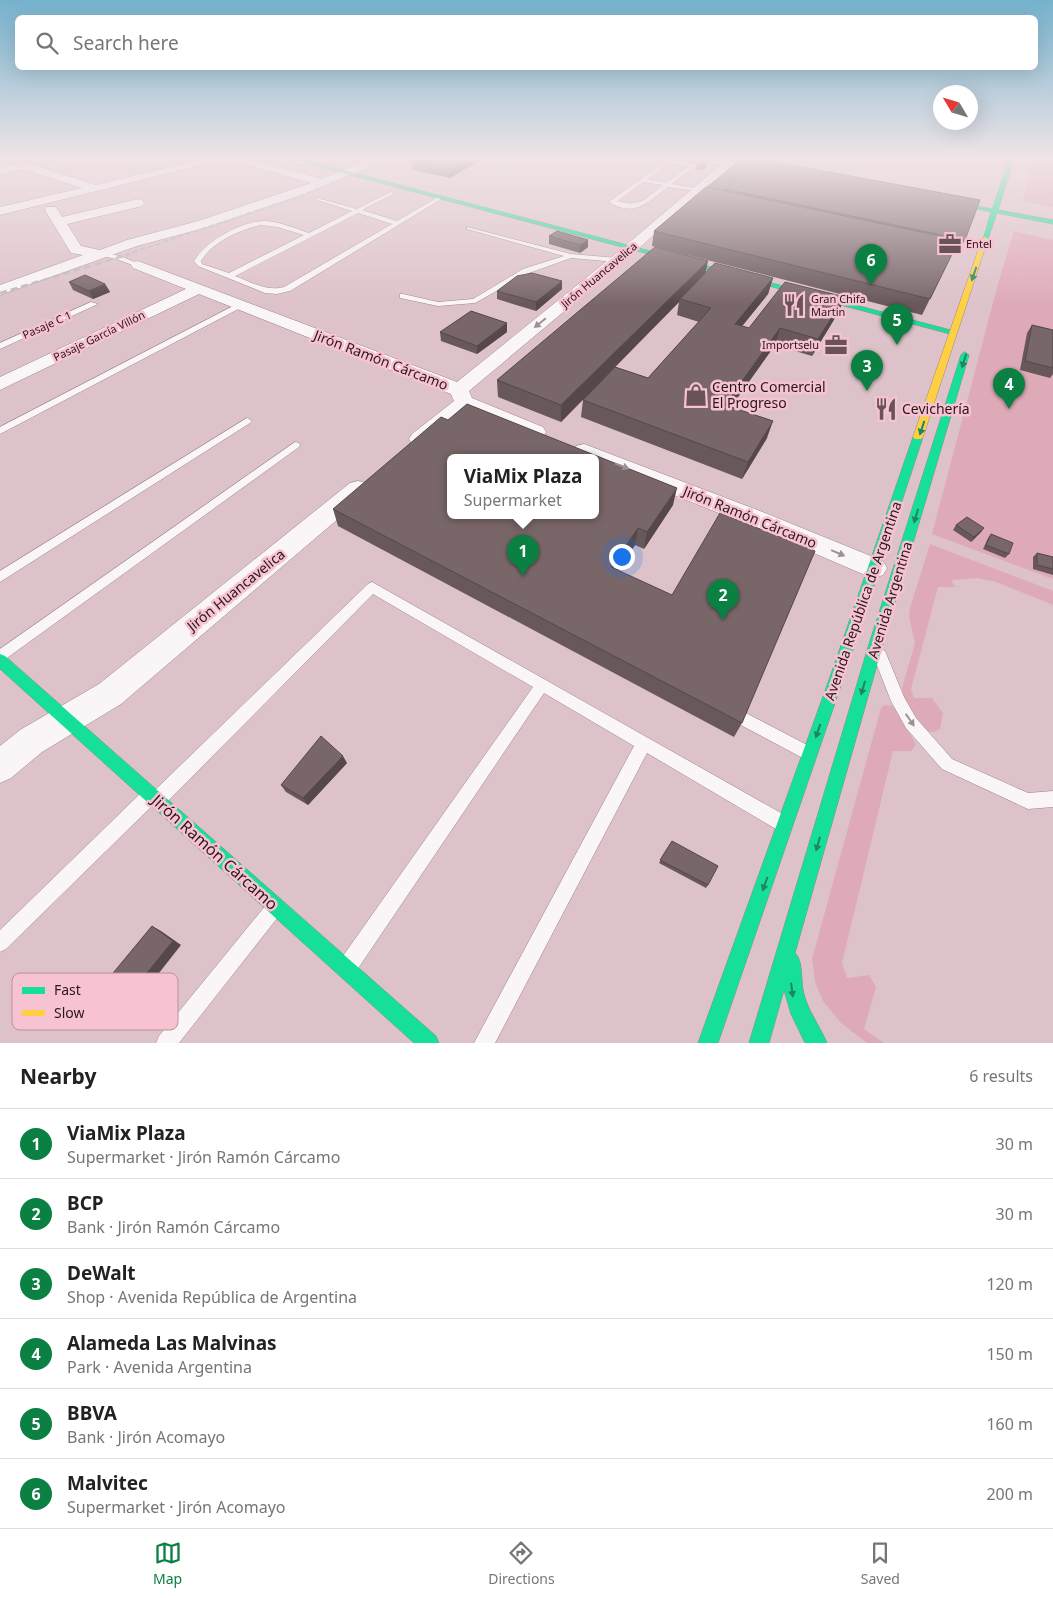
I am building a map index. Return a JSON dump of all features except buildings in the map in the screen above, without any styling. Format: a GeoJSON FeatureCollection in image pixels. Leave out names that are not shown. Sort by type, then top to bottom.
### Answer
{"type":"FeatureCollection","features":[{"type":"Feature","properties":{"kind":"street"},"geometry":{"type":"LineString","coordinates":[[0,211],[22,206]]}},
{"type":"Feature","properties":{"kind":"street"},"geometry":{"type":"LineString","coordinates":[[60,222],[127,206]]}},
{"type":"Feature","properties":{"kind":"street"},"geometry":{"type":"LineString","coordinates":[[0,290],[102,254],[257,206]]}},
{"type":"Feature","properties":{"kind":"street"},"geometry":{"type":"LineString","coordinates":[[469,206],[954,332]]}},
{"type":"Feature","properties":{"kind":"street","name":"Jirón Huancavelica"},"geometry":{"type":"LineString","coordinates":[[402,453],[461,396],[680,206]]}},
{"type":"Feature","properties":{"kind":"street"},"geometry":{"type":"LineString","coordinates":[[967,206],[996,211],[1008,219],[1053,222]]}},
{"type":"Feature","properties":{"kind":"street","name":"Avenida República de Argentina"},"geometry":{"type":"LineString","coordinates":[[708,1043],[786,826],[998,206]]}},
{"type":"Feature","properties":{"kind":"street"},"geometry":{"type":"LineString","coordinates":[[1008,219],[1012,206]]}},
{"type":"Feature","properties":{"kind":"street"},"geometry":{"type":"LineString","coordinates":[[51,209],[76,250],[102,254]]}},
{"type":"Feature","properties":{"kind":"street","name":"Jirón Ramón Cárcamo"},"geometry":{"type":"LineString","coordinates":[[138,265],[461,396],[593,454]]}},
{"type":"Feature","properties":{"kind":"street","name":"Pasaje García Villón"},"geometry":{"type":"LineString","coordinates":[[0,384],[198,289]]}},
{"type":"Feature","properties":{"kind":"street","name":"Avenida Argentina"},"geometry":{"type":"LineString","coordinates":[[759,1043],[876,644],[969,344]]}},
{"type":"Feature","properties":{"kind":"street","name":"Jirón Ramón Cárcamo"},"geometry":{"type":"LineString","coordinates":[[599,456],[743,513],[874,568]]}},
{"type":"Feature","properties":{"kind":"street","name":"Jirón Huancavelica"},"geometry":{"type":"LineString","coordinates":[[0,767],[31,741],[110,694],[374,476]]}},
{"type":"Feature","properties":{"kind":"street","name":"Jirón Ramón Cárcamo"},"geometry":{"type":"LineString","coordinates":[[0,659],[429,1043]]}},
{"type":"Feature","properties":{"kind":"street"},"geometry":{"type":"LineString","coordinates":[[790,941],[790,972],[794,1000],[808,1032],[817,1043]]}},
{"type":"Feature","properties":{"kind":"lane"},"geometry":{"type":"LineString","coordinates":[[341,206],[397,223]]}},
{"type":"Feature","properties":{"kind":"lane"},"geometry":{"type":"LineString","coordinates":[[229,276],[369,206]]}},
{"type":"Feature","properties":{"kind":"lane"},"geometry":{"type":"LineString","coordinates":[[310,235],[267,222],[223,237],[202,254],[197,261],[200,265],[268,291],[277,292],[286,289],[427,206]]}},
{"type":"Feature","properties":{"kind":"lane"},"geometry":{"type":"LineString","coordinates":[[624,206],[639,206]]}},
{"type":"Feature","properties":{"kind":"lane"},"geometry":{"type":"LineString","coordinates":[[469,228],[571,256],[617,260]]}},
{"type":"Feature","properties":{"kind":"lane","name":"Jirón Ramón Cárcamo"},"geometry":{"type":"LineString","coordinates":[[102,254],[118,257],[138,265]]}},
{"type":"Feature","properties":{"kind":"lane"},"geometry":{"type":"LineString","coordinates":[[403,296],[438,304],[475,301],[526,271],[571,256]]}},
{"type":"Feature","properties":{"kind":"lane","name":"Pasaje C 1"},"geometry":{"type":"LineString","coordinates":[[0,346],[94,304]]}},
{"type":"Feature","properties":{"kind":"lane"},"geometry":{"type":"LineString","coordinates":[[0,431],[240,306]]}},
{"type":"Feature","properties":{"kind":"lane"},"geometry":{"type":"LineString","coordinates":[[0,577],[247,421]]}},
{"type":"Feature","properties":{"kind":"lane"},"geometry":{"type":"LineString","coordinates":[[0,659],[295,445]]}},
{"type":"Feature","properties":{"kind":"lane"},"geometry":{"type":"LineString","coordinates":[[0,943],[372,587],[786,826]]}},
{"type":"Feature","properties":{"kind":"lane"},"geometry":{"type":"LineString","coordinates":[[876,644],[898,701],[911,723],[947,764],[1028,802],[1053,799]]}},
{"type":"Feature","properties":{"kind":"lane"},"geometry":{"type":"LineString","coordinates":[[346,969],[542,685]]}},
{"type":"Feature","properties":{"kind":"lane"},"geometry":{"type":"LineString","coordinates":[[742,718],[810,754]]}},
{"type":"Feature","properties":{"kind":"lane"},"geometry":{"type":"LineString","coordinates":[[484,1043],[644,743]]}},
{"type":"Feature","properties":{"kind":"lane"},"geometry":{"type":"LineString","coordinates":[[178,1028],[276,906]]}},
{"type":"Feature","properties":{"kind":"lane"},"geometry":{"type":"LineString","coordinates":[[166,1043],[176,1030]]}},
{"type":"Feature","properties":{"kind":"shaded area"},"geometry":{"type":"Polygon","coordinates":[[[1014,231],[1053,240],[1053,579],[932,534],[998,284],[1014,231]]]}},
{"type":"Feature","properties":{"kind":"shaded area"},"geometry":{"type":"Polygon","coordinates":[[[930,544],[1053,591],[1053,605],[996,582],[977,578],[951,580],[955,587],[938,587],[911,689],[914,698],[932,698],[943,713],[940,729],[934,732],[926,731],[903,698],[902,688],[915,643],[909,617],[910,608],[930,544]]]}},
{"type":"Feature","properties":{"kind":"shaded area"},"geometry":{"type":"Polygon","coordinates":[[[884,705],[892,706],[896,710],[916,744],[911,751],[893,751],[842,963],[847,978],[869,975],[876,987],[864,1029],[884,1043],[867,1043],[841,1023],[823,1001],[815,982],[812,959],[881,708],[884,705]]]}},
{"type":"Feature","properties":{"kind":"railway"},"geometry":{"type":"LineString","coordinates":[[125,255],[272,206]]}},
{"type":"Feature","properties":{"kind":"railway"},"geometry":{"type":"LineString","coordinates":[[0,293],[130,254]]}},
{"type":"Feature","properties":{"kind":"traffic: fast"},"geometry":{"type":"LineString","coordinates":[[471,206],[954,332]]}},
{"type":"Feature","properties":{"kind":"traffic: fast"},"geometry":{"type":"LineString","coordinates":[[985,239],[996,206]]}},
{"type":"Feature","properties":{"kind":"traffic: fast"},"geometry":{"type":"LineString","coordinates":[[977,208],[1053,222]]}},
{"type":"Feature","properties":{"kind":"traffic: fast"},"geometry":{"type":"LineString","coordinates":[[759,1043],[876,644],[965,355]]}},
{"type":"Feature","properties":{"kind":"traffic: fast"},"geometry":{"type":"LineString","coordinates":[[708,1043],[837,677],[918,437]]}},
{"type":"Feature","properties":{"kind":"traffic: fast"},"geometry":{"type":"LineString","coordinates":[[0,660],[429,1043]]}},
{"type":"Feature","properties":{"kind":"traffic: fast"},"geometry":{"type":"LineString","coordinates":[[790,960],[792,983],[800,1014],[817,1043]]}},
{"type":"Feature","properties":{"kind":"traffic: slow"},"geometry":{"type":"LineString","coordinates":[[918,437],[985,239]]}},
{"type":"Feature","properties":{"kind":"place","name":"Entel"},"geometry":{"type":"Point","coordinates":[950,244]}},
{"type":"Feature","properties":{"kind":"place","name":"Malvitec"},"geometry":{"type":"Point","coordinates":[871,285]}},
{"type":"Feature","properties":{"kind":"place","name":"Gran Chifa Martin"},"geometry":{"type":"Point","coordinates":[794,305]}},
{"type":"Feature","properties":{"kind":"place","name":"Importselu"},"geometry":{"type":"Point","coordinates":[836,345]}},
{"type":"Feature","properties":{"kind":"place","name":"BBVA"},"geometry":{"type":"Point","coordinates":[897,345]}},
{"type":"Feature","properties":{"kind":"place","name":"DeWalt"},"geometry":{"type":"Point","coordinates":[867,391]}},
{"type":"Feature","properties":{"kind":"place","name":"Centro Comercial El Progreso"},"geometry":{"type":"Point","coordinates":[696,395]}},
{"type":"Feature","properties":{"kind":"place","name":"Cevichería"},"geometry":{"type":"Point","coordinates":[886,409]}},
{"type":"Feature","properties":{"kind":"place","name":"Alameda Las Malvinas"},"geometry":{"type":"Point","coordinates":[1009,409]}},
{"type":"Feature","properties":{"kind":"place","name":"ViaMix Plaza"},"geometry":{"type":"Point","coordinates":[523,576]}},
{"type":"Feature","properties":{"kind":"place","name":"BCP"},"geometry":{"type":"Point","coordinates":[723,620]}}]}
